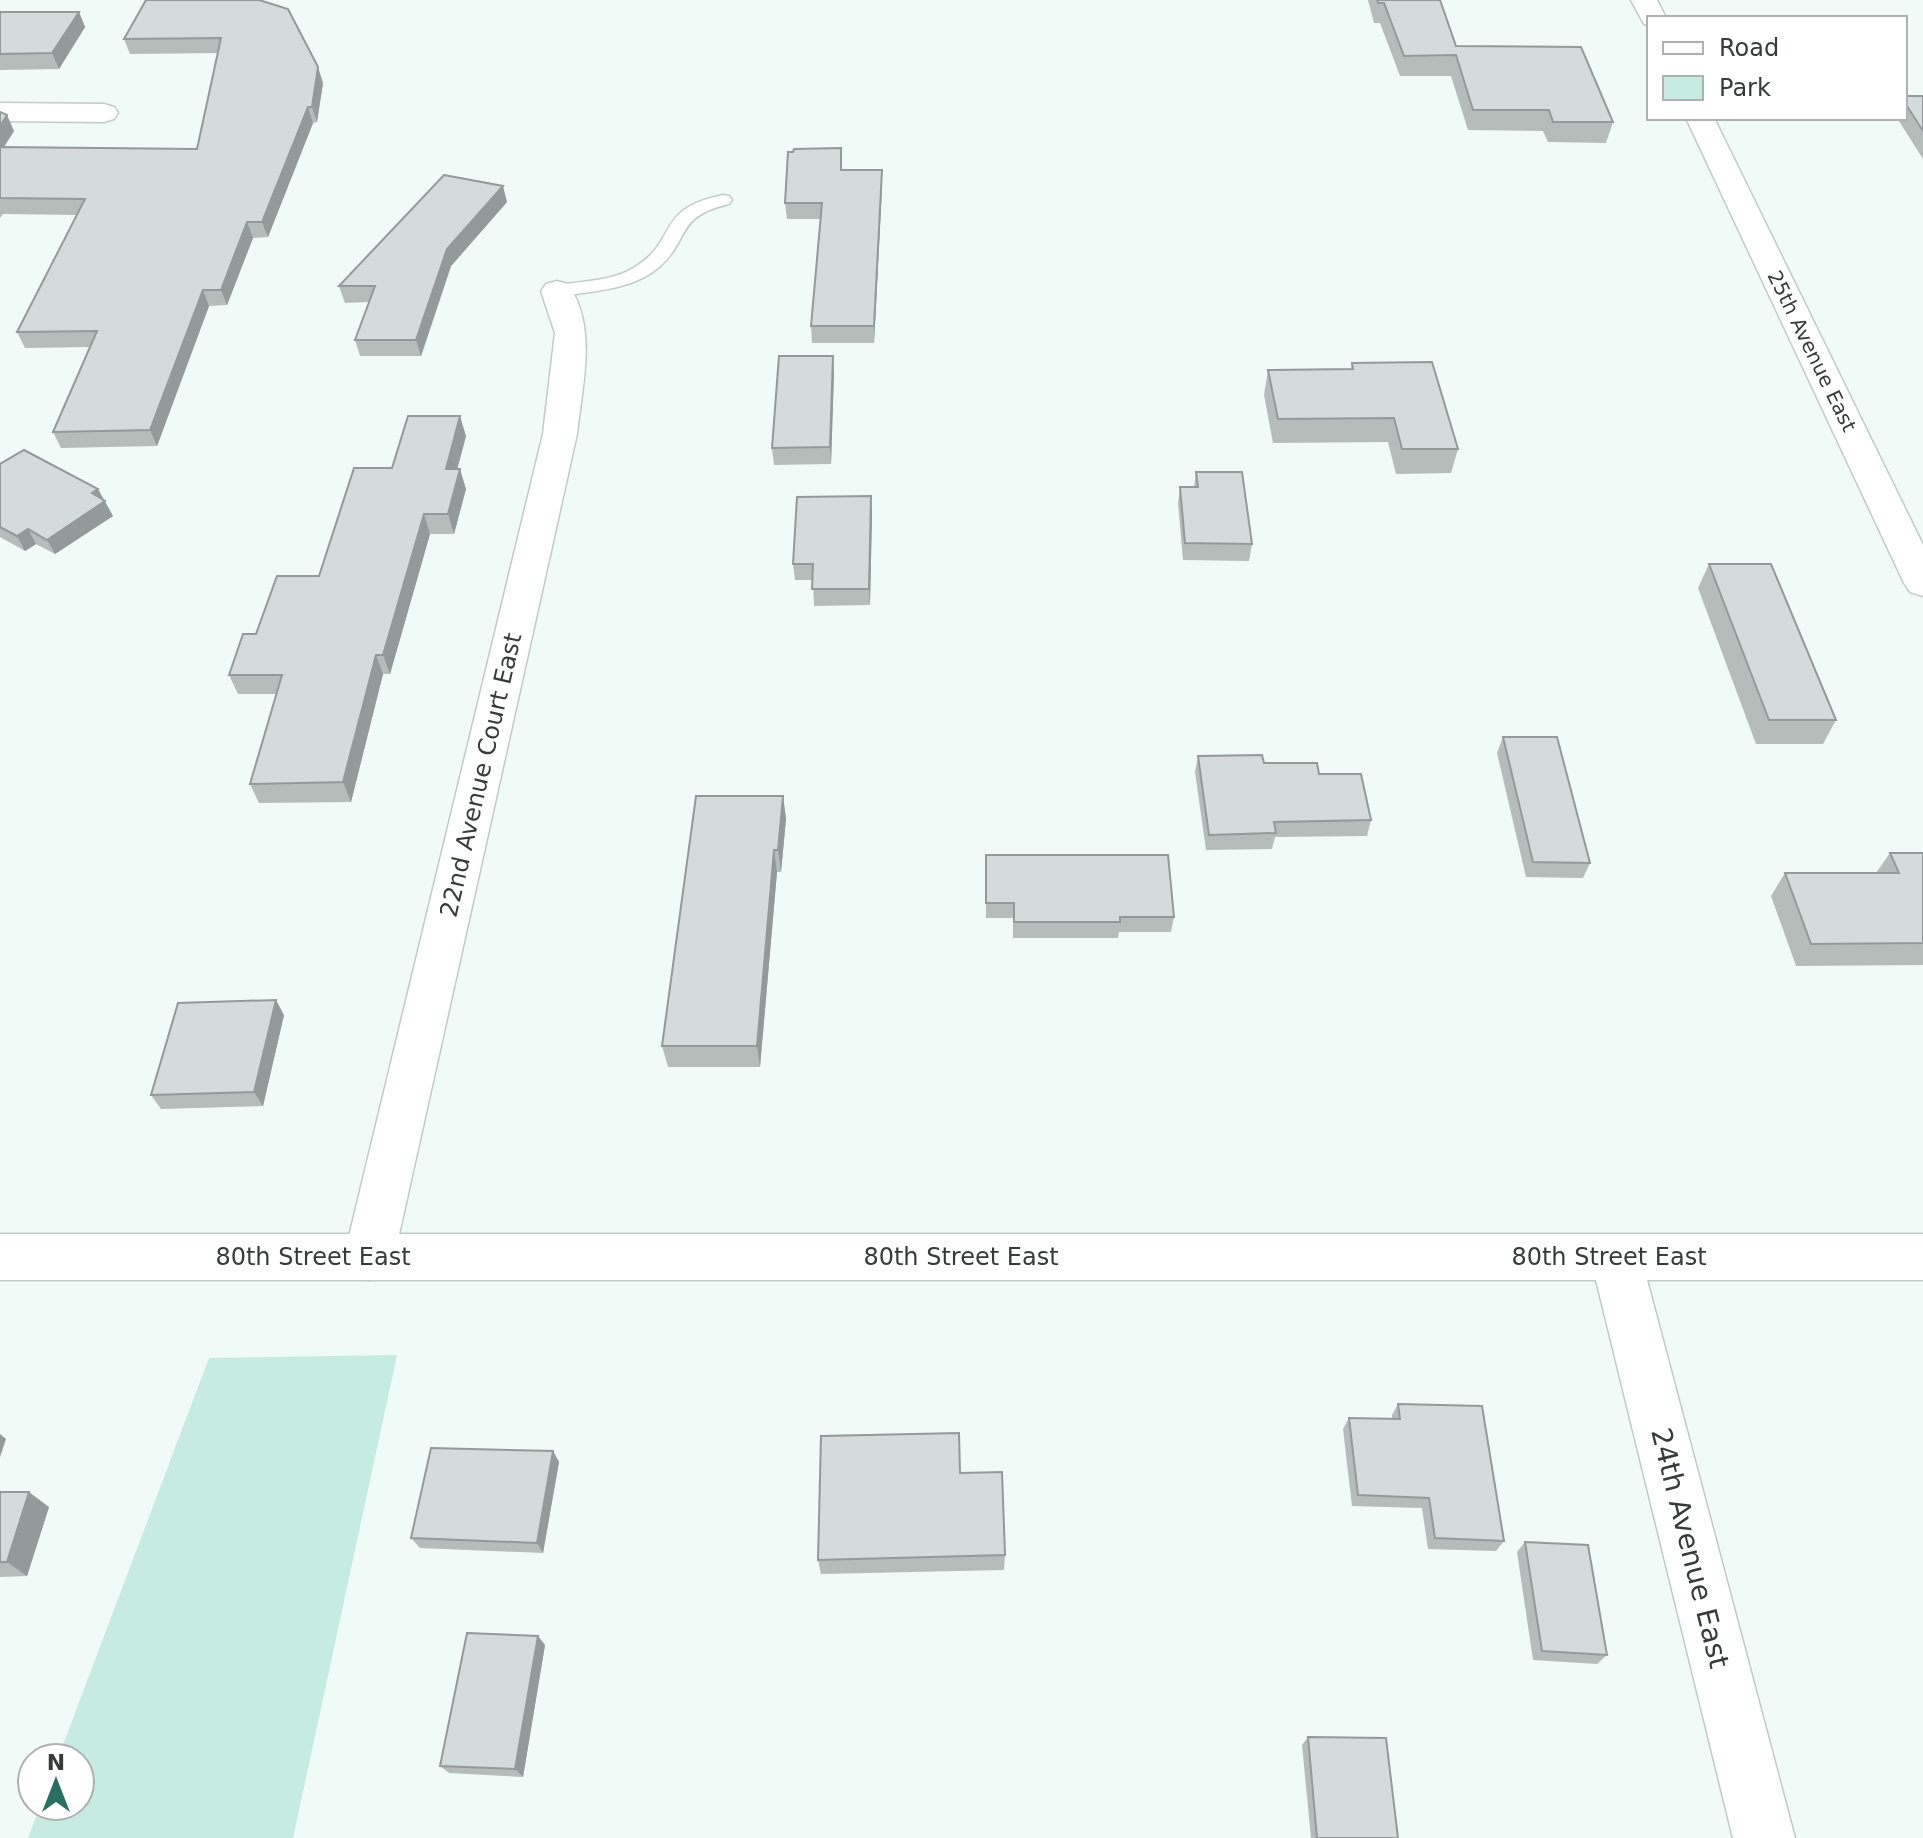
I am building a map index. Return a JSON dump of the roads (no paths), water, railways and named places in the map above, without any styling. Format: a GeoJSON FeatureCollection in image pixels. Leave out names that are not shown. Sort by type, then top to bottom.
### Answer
{"type":"FeatureCollection","features":[{"type":"Feature","properties":{"kind":"street"},"geometry":{"type":"LineString","coordinates":[[0,112],[104,113]]}},
{"type":"Feature","properties":{"kind":"street","name":"25th Avenue East"},"geometry":{"type":"LineString","coordinates":[[1701,120],[1923,583]]}},
{"type":"Feature","properties":{"kind":"street","name":"22nd Avenue Court East"},"geometry":{"type":"LineString","coordinates":[[369,1257],[560,434],[571,333],[557,291]]}},
{"type":"Feature","properties":{"kind":"street","name":"80th Street East"},"geometry":{"type":"LineString","coordinates":[[0,1257],[1923,1257]]}},
{"type":"Feature","properties":{"kind":"street","name":"24th Avenue East"},"geometry":{"type":"LineString","coordinates":[[1616,1257],[1764,1838]]}},
{"type":"Feature","properties":{"kind":"lane"},"geometry":{"type":"LineString","coordinates":[[557,291],[627,278],[645,270],[656,260],[683,215],[692,207],[723,200]]}}]}
